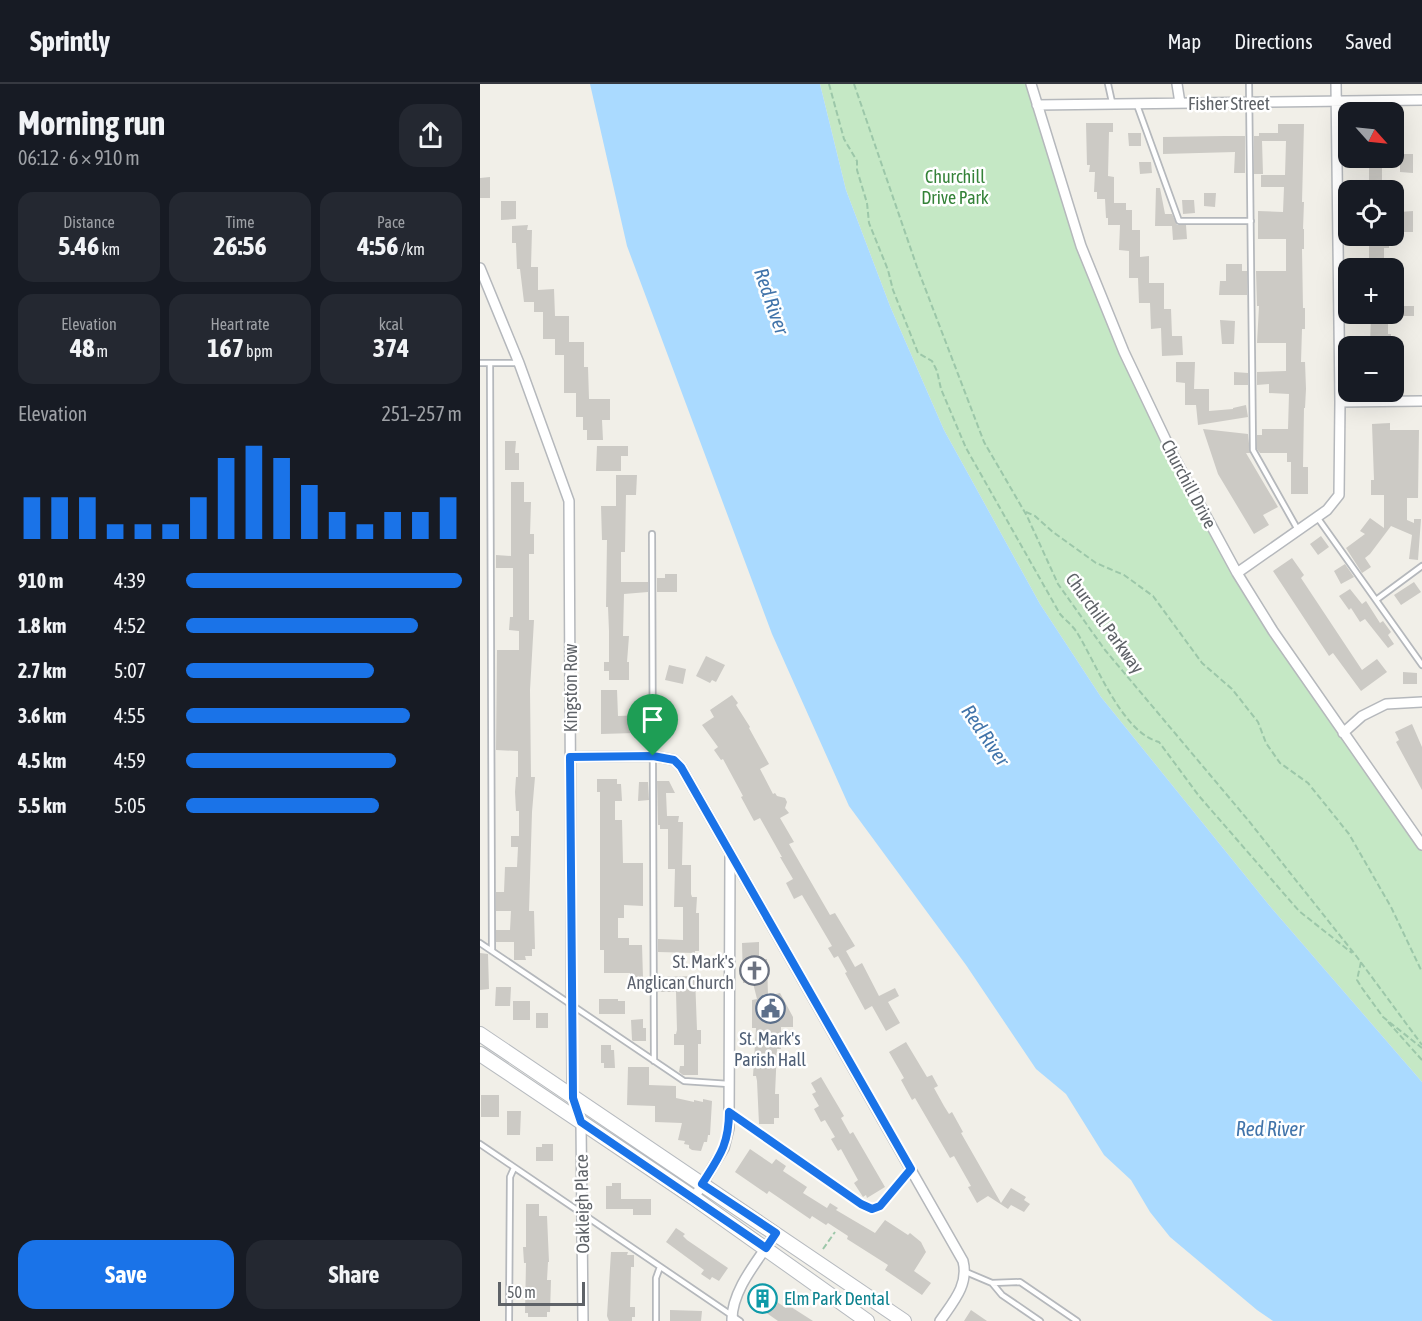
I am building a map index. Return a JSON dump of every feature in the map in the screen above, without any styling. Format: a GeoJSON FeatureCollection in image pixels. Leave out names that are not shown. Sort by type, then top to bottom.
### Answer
{"type":"FeatureCollection","features":[{"type":"Feature","properties":{"kind":"main road"},"geometry":{"type":"LineString","coordinates":[[480,1034],[904,1321]]}},
{"type":"Feature","properties":{"kind":"main road"},"geometry":{"type":"LineString","coordinates":[[480,1054],[694,1198],[867,1321]]}},
{"type":"Feature","properties":{"kind":"street","name":"Churchill Drive"},"geometry":{"type":"LineString","coordinates":[[1031,84],[1081,246],[1124,352],[1173,455],[1237,573],[1274,631],[1343,734],[1422,845]]}},
{"type":"Feature","properties":{"kind":"street"},"geometry":{"type":"LineString","coordinates":[[1178,84],[1180,103]]}},
{"type":"Feature","properties":{"kind":"street"},"geometry":{"type":"LineString","coordinates":[[1336,84],[1339,336]]}},
{"type":"Feature","properties":{"kind":"street","name":"Fisher Street"},"geometry":{"type":"LineString","coordinates":[[1037,105],[1112,102],[1250,103],[1422,100]]}},
{"type":"Feature","properties":{"kind":"street","name":"Kingston Row"},"geometry":{"type":"LineString","coordinates":[[480,268],[519,363],[569,501],[571,1005],[573,1098],[581,1122]]}},
{"type":"Feature","properties":{"kind":"street"},"geometry":{"type":"LineString","coordinates":[[1404,401],[1422,401]]}},
{"type":"Feature","properties":{"kind":"street"},"geometry":{"type":"LineString","coordinates":[[1237,573],[1317,517],[1333,504],[1339,495],[1340,402]]}},
{"type":"Feature","properties":{"kind":"street"},"geometry":{"type":"LineString","coordinates":[[1343,734],[1362,716],[1386,704],[1422,702]]}},
{"type":"Feature","properties":{"kind":"street"},"geometry":{"type":"LineString","coordinates":[[570,757],[653,756],[674,760],[681,767],[963,1261],[966,1272],[961,1290],[939,1321]]}},
{"type":"Feature","properties":{"kind":"street"},"geometry":{"type":"LineString","coordinates":[[694,1198],[724,1148],[729,1128],[730,854]]}},
{"type":"Feature","properties":{"kind":"street","name":"Oakleigh Place"},"geometry":{"type":"LineString","coordinates":[[581,1122],[583,1321]]}},
{"type":"Feature","properties":{"kind":"street"},"geometry":{"type":"LineString","coordinates":[[732,1318],[732,1306],[738,1292],[776,1233]]}},
{"type":"Feature","properties":{"kind":"lane"},"geometry":{"type":"LineString","coordinates":[[1108,84],[1112,102]]}},
{"type":"Feature","properties":{"kind":"lane"},"geometry":{"type":"LineString","coordinates":[[1249,84],[1253,450],[1298,530]]}},
{"type":"Feature","properties":{"kind":"lane"},"geometry":{"type":"LineString","coordinates":[[1136,102],[1179,221],[1251,221]]}},
{"type":"Feature","properties":{"kind":"lane"},"geometry":{"type":"LineString","coordinates":[[480,363],[519,363]]}},
{"type":"Feature","properties":{"kind":"lane"},"geometry":{"type":"LineString","coordinates":[[490,363],[492,951]]}},
{"type":"Feature","properties":{"kind":"lane"},"geometry":{"type":"LineString","coordinates":[[1317,517],[1422,665]]}},
{"type":"Feature","properties":{"kind":"lane"},"geometry":{"type":"LineString","coordinates":[[652,534],[654,1061]]}},
{"type":"Feature","properties":{"kind":"lane"},"geometry":{"type":"LineString","coordinates":[[1376,600],[1422,566]]}},
{"type":"Feature","properties":{"kind":"lane"},"geometry":{"type":"LineString","coordinates":[[480,943],[684,1081],[729,1084]]}},
{"type":"Feature","properties":{"kind":"lane"},"geometry":{"type":"LineString","coordinates":[[729,1112],[861,1204],[872,1209],[880,1206],[911,1169]]}},
{"type":"Feature","properties":{"kind":"lane"},"geometry":{"type":"LineString","coordinates":[[480,1144],[732,1318],[740,1321]]}},
{"type":"Feature","properties":{"kind":"lane"},"geometry":{"type":"LineString","coordinates":[[509,1321],[510,1177],[514,1168]]}},
{"type":"Feature","properties":{"kind":"lane"},"geometry":{"type":"LineString","coordinates":[[656,1321],[656,1278],[660,1267]]}},
{"type":"Feature","properties":{"kind":"lane"},"geometry":{"type":"LineString","coordinates":[[966,1272],[992,1283],[1020,1282],[1077,1321]]}},
{"type":"Feature","properties":{"kind":"lane"},"geometry":{"type":"LineString","coordinates":[[992,1283],[1002,1295],[1040,1321]]}},
{"type":"Feature","properties":{"kind":"path"},"geometry":{"type":"LineString","coordinates":[[829,84],[844,139],[856,161],[867,202],[869,223],[888,270],[892,290],[918,353],[932,361],[941,389],[966,448],[1060,614],[1076,630],[1086,652],[1125,717],[1150,740],[1159,742],[1199,796],[1299,911],[1357,957]]}},
{"type":"Feature","properties":{"kind":"path","name":"Churchill Parkway"},"geometry":{"type":"LineString","coordinates":[[854,84],[917,267],[984,442],[1024,511],[1058,584],[1105,650],[1248,820],[1361,962],[1422,1046]]}},
{"type":"Feature","properties":{"kind":"path"},"geometry":{"type":"LineString","coordinates":[[1024,511],[1035,516],[1096,563],[1124,575],[1153,596],[1202,663],[1232,689],[1258,722],[1266,743],[1280,763],[1308,783],[1349,834],[1391,907],[1422,972]]}},
{"type":"Feature","properties":{"kind":"path"},"geometry":{"type":"LineString","coordinates":[[1361,962],[1357,980],[1383,1017],[1422,1060]]}},
{"type":"Feature","properties":{"kind":"path"},"geometry":{"type":"LineString","coordinates":[[1383,1017],[1422,1046]]}},
{"type":"Feature","properties":{"kind":"path"},"geometry":{"type":"LineString","coordinates":[[823,1249],[835,1232]]}},
{"type":"Feature","properties":{"kind":"green space","name":"Churchill Drive Park"},"geometry":{"type":"Polygon","coordinates":[[[820,84],[1031,84],[1056,170],[1124,352],[1237,573],[1422,845],[1422,1082],[1269,905],[1101,697],[1040,604],[944,430],[890,306],[846,190],[820,84]]]}},
{"type":"Feature","properties":{"kind":"water","name":"Red River"},"geometry":{"type":"Polygon","coordinates":[[[590,84],[820,84],[846,190],[890,306],[944,430],[1040,604],[1101,697],[1269,905],[1422,1082],[1422,1321],[1273,1321],[1170,1237],[1150,1212],[1131,1180],[1104,1155],[1066,1094],[1036,1069],[966,965],[849,806],[772,634],[627,246],[590,84]]]}},
{"type":"Feature","properties":{"kind":"building"},"geometry":{"type":"Polygon","coordinates":[[[1086,123],[1113,123],[1113,132],[1109,132],[1108,176],[1114,177],[1114,203],[1126,203],[1126,210],[1132,210],[1132,230],[1140,230],[1140,257],[1149,256],[1149,283],[1164,283],[1164,309],[1171,309],[1172,336],[1182,336],[1183,355],[1162,356],[1161,328],[1151,329],[1150,303],[1139,303],[1138,278],[1129,278],[1129,251],[1119,250],[1120,225],[1108,225],[1105,199],[1097,199],[1097,192],[1094,192],[1095,172],[1089,172],[1090,165],[1087,165],[1086,123]]]}},
{"type":"Feature","properties":{"kind":"building"},"geometry":{"type":"Polygon","coordinates":[[[1278,124],[1304,124],[1302,202],[1304,202],[1304,249],[1302,249],[1305,329],[1302,329],[1301,362],[1305,362],[1303,467],[1308,467],[1308,494],[1291,494],[1291,462],[1287,462],[1287,453],[1260,453],[1257,449],[1257,435],[1262,435],[1262,429],[1288,429],[1289,394],[1269,393],[1269,384],[1257,385],[1257,372],[1286,371],[1286,343],[1257,343],[1259,306],[1257,306],[1256,271],[1286,271],[1286,239],[1258,239],[1258,211],[1283,212],[1284,187],[1261,187],[1261,175],[1285,175],[1286,141],[1262,141],[1263,174],[1254,174],[1254,136],[1259,136],[1259,133],[1278,133],[1278,124]]]}},
{"type":"Feature","properties":{"kind":"building"},"geometry":{"type":"Polygon","coordinates":[[[1128,133],[1141,133],[1141,146],[1129,146],[1128,133]]]}},
{"type":"Feature","properties":{"kind":"building"},"geometry":{"type":"Polygon","coordinates":[[[1245,136],[1245,173],[1234,173],[1235,152],[1163,154],[1163,137],[1245,136]]]}},
{"type":"Feature","properties":{"kind":"building"},"geometry":{"type":"Polygon","coordinates":[[[1404,154],[1413,154],[1413,173],[1400,172],[1400,168],[1404,168],[1404,154]]]}},
{"type":"Feature","properties":{"kind":"building"},"geometry":{"type":"Polygon","coordinates":[[[1139,162],[1151,162],[1152,173],[1140,174],[1139,162]]]}},
{"type":"Feature","properties":{"kind":"building"},"geometry":{"type":"Polygon","coordinates":[[[1369,168],[1382,168],[1382,180],[1369,180],[1369,168]]]}},
{"type":"Feature","properties":{"kind":"building"},"geometry":{"type":"Polygon","coordinates":[[[490,177],[490,198],[480,198],[480,178],[490,177]]]}},
{"type":"Feature","properties":{"kind":"building"},"geometry":{"type":"Polygon","coordinates":[[[1156,188],[1160,188],[1165,214],[1172,214],[1177,225],[1186,225],[1187,239],[1173,240],[1172,226],[1155,226],[1156,188]]]}},
{"type":"Feature","properties":{"kind":"building"},"geometry":{"type":"Polygon","coordinates":[[[1204,193],[1216,193],[1215,207],[1204,206],[1204,193]]]}},
{"type":"Feature","properties":{"kind":"building"},"geometry":{"type":"Polygon","coordinates":[[[1182,200],[1194,200],[1195,213],[1183,214],[1182,200]]]}},
{"type":"Feature","properties":{"kind":"building"},"geometry":{"type":"Polygon","coordinates":[[[501,201],[516,201],[516,219],[501,220],[501,201]]]}},
{"type":"Feature","properties":{"kind":"building"},"geometry":{"type":"Polygon","coordinates":[[[1413,211],[1413,232],[1404,232],[1404,212],[1413,211]]]}},
{"type":"Feature","properties":{"kind":"building"},"geometry":{"type":"Polygon","coordinates":[[[528,225],[527,230],[532,230],[531,267],[538,267],[538,290],[554,289],[555,316],[569,316],[569,342],[584,342],[584,367],[588,367],[589,399],[610,399],[610,420],[602,420],[603,440],[587,440],[587,430],[583,430],[583,417],[576,417],[576,393],[564,393],[564,355],[555,355],[555,339],[543,339],[543,312],[534,312],[534,302],[524,302],[520,269],[517,269],[516,243],[512,243],[512,226],[528,225]]]}},
{"type":"Feature","properties":{"kind":"building"},"geometry":{"type":"Polygon","coordinates":[[[1369,246],[1389,246],[1389,248],[1384,248],[1384,258],[1369,258],[1369,246]]]}},
{"type":"Feature","properties":{"kind":"building"},"geometry":{"type":"Polygon","coordinates":[[[1226,264],[1242,264],[1242,271],[1247,271],[1247,295],[1219,295],[1220,281],[1226,281],[1226,264]]]}},
{"type":"Feature","properties":{"kind":"building"},"geometry":{"type":"Polygon","coordinates":[[[1404,306],[1414,306],[1414,316],[1404,316],[1404,306]]]}},
{"type":"Feature","properties":{"kind":"building"},"geometry":{"type":"Polygon","coordinates":[[[1220,320],[1235,321],[1234,344],[1222,344],[1220,320]]]}},
{"type":"Feature","properties":{"kind":"building"},"geometry":{"type":"Polygon","coordinates":[[[1371,324],[1388,324],[1388,334],[1391,336],[1370,336],[1371,324]]]}},
{"type":"Feature","properties":{"kind":"building"},"geometry":{"type":"Polygon","coordinates":[[[1176,362],[1195,362],[1194,389],[1209,389],[1209,411],[1233,409],[1246,405],[1248,417],[1198,425],[1196,405],[1185,405],[1185,383],[1176,382],[1176,362]]]}},
{"type":"Feature","properties":{"kind":"building"},"geometry":{"type":"Polygon","coordinates":[[[1234,372],[1248,373],[1248,385],[1234,385],[1234,372]]]}},
{"type":"Feature","properties":{"kind":"building"},"geometry":{"type":"Polygon","coordinates":[[[1390,423],[1390,430],[1419,430],[1418,498],[1407,498],[1407,520],[1414,523],[1414,519],[1421,519],[1418,560],[1409,559],[1412,535],[1391,526],[1365,558],[1371,567],[1362,573],[1346,548],[1365,534],[1360,531],[1370,518],[1384,528],[1384,495],[1371,495],[1371,480],[1374,480],[1372,424],[1390,423]]]}},
{"type":"Feature","properties":{"kind":"building"},"geometry":{"type":"Polygon","coordinates":[[[1203,429],[1248,434],[1250,453],[1246,453],[1278,507],[1263,515],[1269,525],[1254,534],[1218,474],[1203,429]]]}},
{"type":"Feature","properties":{"kind":"building"},"geometry":{"type":"Polygon","coordinates":[[[505,441],[516,441],[515,453],[519,453],[519,470],[505,470],[505,441]]]}},
{"type":"Feature","properties":{"kind":"building"},"geometry":{"type":"Polygon","coordinates":[[[597,446],[628,446],[628,456],[621,456],[621,471],[596,471],[597,446]]]}},
{"type":"Feature","properties":{"kind":"building"},"geometry":{"type":"Polygon","coordinates":[[[616,475],[637,475],[636,495],[626,495],[625,552],[621,552],[621,582],[648,582],[648,592],[624,594],[623,636],[629,636],[627,662],[629,662],[629,680],[609,680],[609,671],[604,671],[604,662],[609,662],[609,631],[608,607],[606,607],[607,540],[602,540],[601,506],[616,506],[616,475]]]}},
{"type":"Feature","properties":{"kind":"building"},"geometry":{"type":"Polygon","coordinates":[[[511,482],[524,482],[524,502],[531,502],[530,534],[534,534],[534,554],[529,554],[529,620],[534,620],[530,690],[531,777],[535,777],[529,911],[534,911],[535,949],[532,949],[532,956],[525,956],[526,960],[514,960],[514,942],[496,942],[496,930],[510,930],[511,911],[496,911],[496,892],[504,892],[505,867],[517,867],[518,847],[511,847],[511,836],[519,836],[519,811],[516,811],[515,792],[516,777],[518,777],[518,751],[496,750],[497,650],[519,650],[519,631],[509,630],[510,617],[513,617],[513,568],[496,568],[496,555],[511,556],[511,482]]]}},
{"type":"Feature","properties":{"kind":"building"},"geometry":{"type":"Polygon","coordinates":[[[1321,536],[1329,547],[1318,555],[1310,544],[1321,536]]]}},
{"type":"Feature","properties":{"kind":"building"},"geometry":{"type":"Polygon","coordinates":[[[1292,558],[1304,575],[1301,578],[1362,670],[1377,659],[1387,672],[1361,691],[1333,653],[1329,656],[1273,571],[1292,558]]]}},
{"type":"Feature","properties":{"kind":"building"},"geometry":{"type":"Polygon","coordinates":[[[1345,564],[1354,577],[1341,584],[1334,571],[1345,564]]]}},
{"type":"Feature","properties":{"kind":"building"},"geometry":{"type":"Polygon","coordinates":[[[665,574],[677,574],[677,592],[657,592],[657,578],[665,578],[665,574]]]}},
{"type":"Feature","properties":{"kind":"building"},"geometry":{"type":"Polygon","coordinates":[[[1414,582],[1421,592],[1401,605],[1394,595],[1414,582]]]}},
{"type":"Feature","properties":{"kind":"building"},"geometry":{"type":"Polygon","coordinates":[[[1350,589],[1362,604],[1366,601],[1380,623],[1383,621],[1391,632],[1388,635],[1394,644],[1388,648],[1365,619],[1360,622],[1351,608],[1349,610],[1339,596],[1350,589]]]}},
{"type":"Feature","properties":{"kind":"building"},"geometry":{"type":"Polygon","coordinates":[[[706,656],[725,665],[716,682],[712,680],[710,683],[696,676],[706,656]]]}},
{"type":"Feature","properties":{"kind":"building"},"geometry":{"type":"Polygon","coordinates":[[[669,665],[686,669],[683,684],[665,680],[669,665]]]}},
{"type":"Feature","properties":{"kind":"building"},"geometry":{"type":"Polygon","coordinates":[[[1403,672],[1417,673],[1417,684],[1403,684],[1403,672]]]}},
{"type":"Feature","properties":{"kind":"building"},"geometry":{"type":"Polygon","coordinates":[[[601,690],[617,690],[618,716],[645,715],[645,725],[635,725],[635,733],[601,734],[601,690]]]}},
{"type":"Feature","properties":{"kind":"building"},"geometry":{"type":"Polygon","coordinates":[[[732,695],[769,764],[760,769],[773,794],[785,798],[787,802],[785,808],[789,813],[780,818],[794,842],[789,844],[830,915],[835,913],[855,946],[846,951],[855,967],[862,963],[879,996],[895,988],[899,996],[888,1002],[900,1023],[886,1031],[872,1006],[865,1010],[838,956],[834,958],[828,948],[832,946],[802,895],[794,899],[786,883],[793,879],[780,857],[782,857],[760,818],[754,821],[723,759],[721,760],[714,750],[718,747],[702,725],[714,717],[710,710],[732,695]]]}},
{"type":"Feature","properties":{"kind":"building"},"geometry":{"type":"Polygon","coordinates":[[[1412,724],[1422,747],[1422,790],[1396,742],[1399,740],[1395,732],[1412,724]]]}},
{"type":"Feature","properties":{"kind":"building"},"geometry":{"type":"Polygon","coordinates":[[[597,779],[617,779],[617,784],[621,784],[622,801],[615,801],[615,820],[622,820],[623,863],[643,863],[643,906],[624,905],[624,918],[618,918],[618,938],[629,938],[629,945],[642,945],[643,978],[630,978],[630,973],[604,973],[604,950],[600,950],[600,792],[597,792],[597,779]]]}},
{"type":"Feature","properties":{"kind":"building"},"geometry":{"type":"Polygon","coordinates":[[[657,781],[669,781],[675,793],[666,793],[667,816],[679,816],[678,822],[683,822],[682,865],[691,865],[691,894],[692,897],[697,897],[696,913],[699,913],[699,951],[695,953],[658,952],[658,939],[683,940],[683,907],[674,907],[675,869],[668,869],[668,829],[660,829],[658,825],[657,781]]]}},
{"type":"Feature","properties":{"kind":"building"},"geometry":{"type":"Polygon","coordinates":[[[639,782],[648,782],[649,800],[638,801],[639,782]]]}},
{"type":"Feature","properties":{"kind":"building"},"geometry":{"type":"Polygon","coordinates":[[[759,942],[759,959],[767,959],[768,996],[780,993],[793,1017],[793,1027],[781,1027],[781,1049],[777,1049],[775,1094],[779,1094],[779,1118],[774,1118],[774,1124],[759,1124],[757,1081],[756,1076],[753,1076],[756,1028],[752,1028],[752,1000],[757,999],[753,983],[743,983],[742,943],[759,942]]]}},
{"type":"Feature","properties":{"kind":"building"},"geometry":{"type":"Polygon","coordinates":[[[480,953],[488,954],[489,989],[480,990],[480,953]]]}},
{"type":"Feature","properties":{"kind":"building"},"geometry":{"type":"Polygon","coordinates":[[[695,976],[697,1030],[701,1030],[701,1044],[698,1044],[698,1075],[683,1075],[679,1072],[680,1066],[684,1066],[684,1045],[674,1045],[674,1034],[677,1030],[676,992],[658,992],[658,977],[695,976]]]}},
{"type":"Feature","properties":{"kind":"building"},"geometry":{"type":"Polygon","coordinates":[[[496,987],[511,987],[510,1006],[495,1006],[496,987]]]}},
{"type":"Feature","properties":{"kind":"building"},"geometry":{"type":"Polygon","coordinates":[[[599,999],[625,1001],[625,1014],[599,1014],[599,999]]]}},
{"type":"Feature","properties":{"kind":"building"},"geometry":{"type":"Polygon","coordinates":[[[513,1001],[530,1001],[530,1020],[513,1020],[513,1001]]]}},
{"type":"Feature","properties":{"kind":"building"},"geometry":{"type":"Polygon","coordinates":[[[536,1013],[548,1013],[548,1028],[536,1028],[536,1013]]]}},
{"type":"Feature","properties":{"kind":"building"},"geometry":{"type":"Polygon","coordinates":[[[643,1019],[646,1041],[633,1041],[631,1020],[643,1019]]]}},
{"type":"Feature","properties":{"kind":"building"},"geometry":{"type":"Polygon","coordinates":[[[906,1042],[927,1077],[932,1075],[938,1086],[934,1088],[949,1114],[952,1112],[963,1132],[961,1133],[1001,1203],[1011,1188],[1026,1197],[1024,1200],[1030,1204],[1024,1212],[1011,1205],[1008,1209],[988,1196],[977,1203],[968,1187],[971,1186],[954,1156],[950,1158],[915,1098],[912,1100],[901,1080],[904,1078],[889,1052],[906,1042]]]}},
{"type":"Feature","properties":{"kind":"building"},"geometry":{"type":"Polygon","coordinates":[[[601,1045],[611,1045],[611,1050],[614,1050],[615,1068],[604,1068],[604,1063],[601,1063],[601,1045]]]}},
{"type":"Feature","properties":{"kind":"building"},"geometry":{"type":"Polygon","coordinates":[[[628,1067],[649,1067],[649,1085],[676,1086],[676,1098],[694,1102],[694,1100],[703,1102],[703,1099],[712,1101],[710,1135],[701,1151],[692,1150],[689,1145],[684,1144],[685,1141],[678,1140],[682,1123],[655,1122],[655,1106],[627,1105],[628,1067]]]}},
{"type":"Feature","properties":{"kind":"building"},"geometry":{"type":"Polygon","coordinates":[[[821,1077],[844,1116],[841,1118],[850,1134],[853,1132],[885,1187],[867,1198],[866,1195],[863,1197],[854,1183],[858,1180],[841,1149],[838,1151],[831,1139],[835,1137],[825,1120],[821,1122],[814,1109],[819,1106],[812,1094],[816,1092],[811,1083],[821,1077]]]}},
{"type":"Feature","properties":{"kind":"building"},"geometry":{"type":"Polygon","coordinates":[[[481,1095],[499,1095],[499,1117],[481,1117],[481,1095]]]}},
{"type":"Feature","properties":{"kind":"building"},"geometry":{"type":"Polygon","coordinates":[[[507,1111],[521,1111],[520,1135],[507,1135],[507,1111]]]}},
{"type":"Feature","properties":{"kind":"building"},"geometry":{"type":"Polygon","coordinates":[[[542,1144],[553,1144],[553,1161],[536,1161],[536,1147],[542,1147],[542,1144]]]}},
{"type":"Feature","properties":{"kind":"building"},"geometry":{"type":"Polygon","coordinates":[[[750,1149],[772,1164],[776,1159],[786,1166],[783,1171],[807,1187],[803,1193],[827,1208],[830,1203],[838,1208],[836,1210],[875,1233],[885,1220],[908,1235],[910,1233],[921,1242],[926,1252],[914,1271],[931,1283],[922,1295],[885,1270],[888,1265],[847,1239],[848,1236],[828,1223],[826,1225],[812,1216],[810,1219],[769,1191],[767,1194],[735,1172],[750,1149]]]}},
{"type":"Feature","properties":{"kind":"building"},"geometry":{"type":"Polygon","coordinates":[[[612,1183],[621,1183],[621,1199],[651,1199],[651,1215],[633,1215],[633,1209],[606,1209],[606,1186],[612,1186],[612,1183]]]}},
{"type":"Feature","properties":{"kind":"building"},"geometry":{"type":"Polygon","coordinates":[[[526,1204],[539,1204],[539,1216],[547,1216],[549,1262],[547,1280],[551,1280],[550,1312],[547,1312],[547,1317],[528,1317],[528,1313],[525,1313],[526,1263],[524,1263],[523,1247],[526,1247],[526,1204]]]}},
{"type":"Feature","properties":{"kind":"building"},"geometry":{"type":"Polygon","coordinates":[[[676,1228],[685,1234],[683,1236],[687,1240],[728,1268],[719,1281],[712,1277],[710,1280],[701,1274],[704,1270],[666,1242],[676,1228]]]}},
{"type":"Feature","properties":{"kind":"building"},"geometry":{"type":"Polygon","coordinates":[[[611,1252],[628,1252],[627,1255],[634,1255],[634,1267],[631,1267],[630,1307],[635,1307],[635,1317],[632,1317],[632,1321],[609,1321],[607,1316],[611,1252]]]}},
{"type":"Feature","properties":{"kind":"building"},"geometry":{"type":"Polygon","coordinates":[[[759,1290],[786,1308],[788,1305],[813,1321],[778,1321],[751,1302],[759,1290]]]}},
{"type":"Feature","properties":{"kind":"building"},"geometry":{"type":"Polygon","coordinates":[[[670,1310],[702,1311],[701,1321],[670,1321],[670,1310]]]}},
{"type":"Feature","properties":{"kind":"building"},"geometry":{"type":"Polygon","coordinates":[[[971,1310],[987,1321],[964,1321],[971,1310]]]}},
{"type":"Feature","properties":{"kind":"place","name":"St. Mark's Anglican Church"},"geometry":{"type":"Point","coordinates":[755,971]}},
{"type":"Feature","properties":{"kind":"place","name":"St. Mark's Parish Hall"},"geometry":{"type":"Point","coordinates":[770,1009]}},
{"type":"Feature","properties":{"kind":"place","name":"Elm Park Dental"},"geometry":{"type":"Point","coordinates":[763,1298]}},
{"type":"Feature","properties":{"kind":"route"},"geometry":{"type":"LineString","coordinates":[[653,756],[674,760],[681,767],[911,1169],[880,1206],[872,1209],[861,1204],[729,1112],[729,1128],[724,1148],[702,1184],[776,1233],[766,1248],[581,1122],[573,1098],[570,757],[653,756]]}}]}
